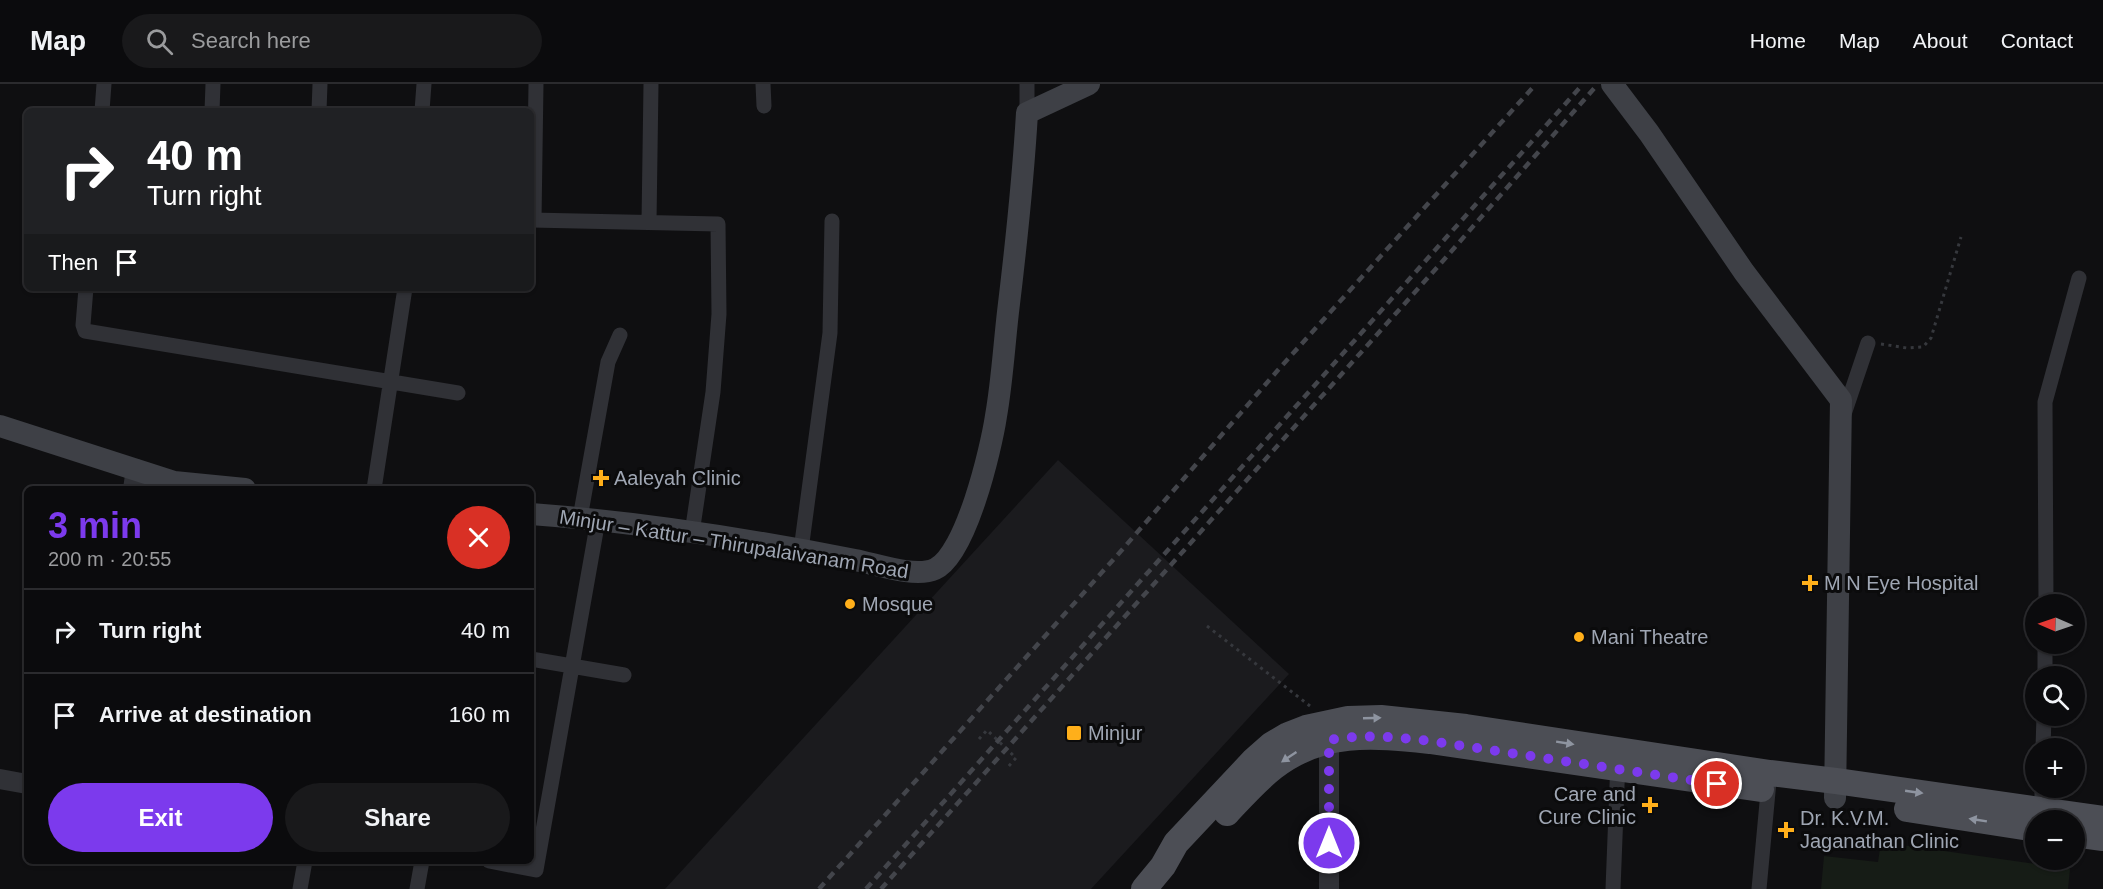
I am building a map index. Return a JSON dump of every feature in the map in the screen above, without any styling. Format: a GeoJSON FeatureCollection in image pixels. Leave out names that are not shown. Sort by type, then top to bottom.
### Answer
{"type":"FeatureCollection","features":[{"type":"Feature","properties":{"kind":"main road"},"geometry":{"type":"LineString","coordinates":[[1027,113],[1089,84]]}},
{"type":"Feature","properties":{"kind":"main road"},"geometry":{"type":"LineString","coordinates":[[1612,84],[1649,133],[1744,272],[1841,400],[1835,789]]}},
{"type":"Feature","properties":{"kind":"main road","name":"Minjur – Kattur – Thirupalaivanam Road"},"geometry":{"type":"LineString","coordinates":[[534,514],[589,519],[801,550],[914,572],[934,569],[951,556],[973,509],[996,418],[1023,186],[1027,113]]}},
{"type":"Feature","properties":{"kind":"main road"},"geometry":{"type":"LineString","coordinates":[[0,426],[135,479],[215,486]]}},
{"type":"Feature","properties":{"kind":"main road"},"geometry":{"type":"LineString","coordinates":[[1144,889],[1163,866],[1176,843],[1247,767],[1271,745],[1288,735],[1329,731],[1381,718],[1466,727],[1618,760],[1769,782],[2040,809],[2103,819]]}},
{"type":"Feature","properties":{"kind":"main road"},"geometry":{"type":"LineString","coordinates":[[2085,836],[2103,838]]}},
{"type":"Feature","properties":{"kind":"street"},"geometry":{"type":"LineString","coordinates":[[102,108],[104,84]]}},
{"type":"Feature","properties":{"kind":"street"},"geometry":{"type":"LineString","coordinates":[[212,108],[213,84]]}},
{"type":"Feature","properties":{"kind":"street"},"geometry":{"type":"LineString","coordinates":[[319,108],[320,84]]}},
{"type":"Feature","properties":{"kind":"street"},"geometry":{"type":"LineString","coordinates":[[422,108],[424,84]]}},
{"type":"Feature","properties":{"kind":"street"},"geometry":{"type":"LineString","coordinates":[[534,152],[536,84]]}},
{"type":"Feature","properties":{"kind":"street"},"geometry":{"type":"LineString","coordinates":[[649,222],[651,84]]}},
{"type":"Feature","properties":{"kind":"street"},"geometry":{"type":"LineString","coordinates":[[763,84],[764,106]]}},
{"type":"Feature","properties":{"kind":"street"},"geometry":{"type":"LineString","coordinates":[[1027,84],[1027,113]]}},
{"type":"Feature","properties":{"kind":"street"},"geometry":{"type":"LineString","coordinates":[[534,220],[718,224],[719,314],[713,393],[692,534]]}},
{"type":"Feature","properties":{"kind":"street"},"geometry":{"type":"LineString","coordinates":[[801,550],[830,333],[832,221]]}},
{"type":"Feature","properties":{"kind":"street"},"geometry":{"type":"LineString","coordinates":[[2046,594],[2045,402],[2079,278]]}},
{"type":"Feature","properties":{"kind":"street"},"geometry":{"type":"LineString","coordinates":[[86,291],[82,325],[85,331],[459,393]]}},
{"type":"Feature","properties":{"kind":"street"},"geometry":{"type":"LineString","coordinates":[[374,486],[405,291]]}},
{"type":"Feature","properties":{"kind":"street"},"geometry":{"type":"LineString","coordinates":[[505,864],[536,870],[573,666],[608,362],[620,335]]}},
{"type":"Feature","properties":{"kind":"street"},"geometry":{"type":"LineString","coordinates":[[1841,422],[1868,342]]}},
{"type":"Feature","properties":{"kind":"street"},"geometry":{"type":"LineString","coordinates":[[534,660],[624,675]]}},
{"type":"Feature","properties":{"kind":"street"},"geometry":{"type":"LineString","coordinates":[[1329,731],[1329,889]]}},
{"type":"Feature","properties":{"kind":"street"},"geometry":{"type":"LineString","coordinates":[[1613,889],[1618,760]]}},
{"type":"Feature","properties":{"kind":"street"},"geometry":{"type":"LineString","coordinates":[[0,779],[24,783]]}},
{"type":"Feature","properties":{"kind":"street"},"geometry":{"type":"LineString","coordinates":[[1759,889],[1769,782]]}},
{"type":"Feature","properties":{"kind":"street"},"geometry":{"type":"LineString","coordinates":[[300,889],[304,864]]}},
{"type":"Feature","properties":{"kind":"street"},"geometry":{"type":"LineString","coordinates":[[417,889],[421,864]]}},
{"type":"Feature","properties":{"kind":"path"},"geometry":{"type":"LineString","coordinates":[[1868,342],[1907,348],[1923,347],[1931,338],[1961,237]]}},
{"type":"Feature","properties":{"kind":"path"},"geometry":{"type":"LineString","coordinates":[[1208,626],[1329,731]]}},
{"type":"Feature","properties":{"kind":"path"},"geometry":{"type":"LineString","coordinates":[[979,739],[987,730],[1016,758],[1008,768]]}},
{"type":"Feature","properties":{"kind":"shaded area"},"geometry":{"type":"Polygon","coordinates":[[[1058,460],[1289,674],[1091,889],[665,889],[1058,460]]]}},
{"type":"Feature","properties":{"kind":"shaded area"},"geometry":{"type":"Polygon","coordinates":[[[1881,842],[2025,863],[2025,870],[2070,870],[2068,889],[1821,889],[1824,856],[1878,862],[1881,842]]]}},
{"type":"Feature","properties":{"kind":"railway"},"geometry":{"type":"LineString","coordinates":[[819,889],[1121,551],[1278,370],[1536,84]]}},
{"type":"Feature","properties":{"kind":"railway"},"geometry":{"type":"LineString","coordinates":[[866,889],[1583,84]]}},
{"type":"Feature","properties":{"kind":"railway"},"geometry":{"type":"LineString","coordinates":[[881,889],[1441,263],[1598,84]]}},
{"type":"Feature","properties":{"kind":"place","name":"Aaleyah Clinic"},"geometry":{"type":"Point","coordinates":[601,478]}},
{"type":"Feature","properties":{"kind":"place","name":"M N Eye Hospital"},"geometry":{"type":"Point","coordinates":[1810,583]}},
{"type":"Feature","properties":{"kind":"place","name":"Mosque"},"geometry":{"type":"Point","coordinates":[850,604]}},
{"type":"Feature","properties":{"kind":"place","name":"Mani Theatre"},"geometry":{"type":"Point","coordinates":[1579,637]}},
{"type":"Feature","properties":{"kind":"place","name":"Minjur"},"geometry":{"type":"Point","coordinates":[1074,733]}},
{"type":"Feature","properties":{"kind":"place","name":"Care and Cure Clinic"},"geometry":{"type":"Point","coordinates":[1650,805]}},
{"type":"Feature","properties":{"kind":"place","name":"Dr. K.V.M. Jaganathan Clinic"},"geometry":{"type":"Point","coordinates":[1786,830]}},
{"type":"Feature","properties":{"kind":"route"},"geometry":{"type":"LineString","coordinates":[[1329,843],[1329,740],[1346,737],[1384,736],[1430,741],[1717,784]]}}]}
